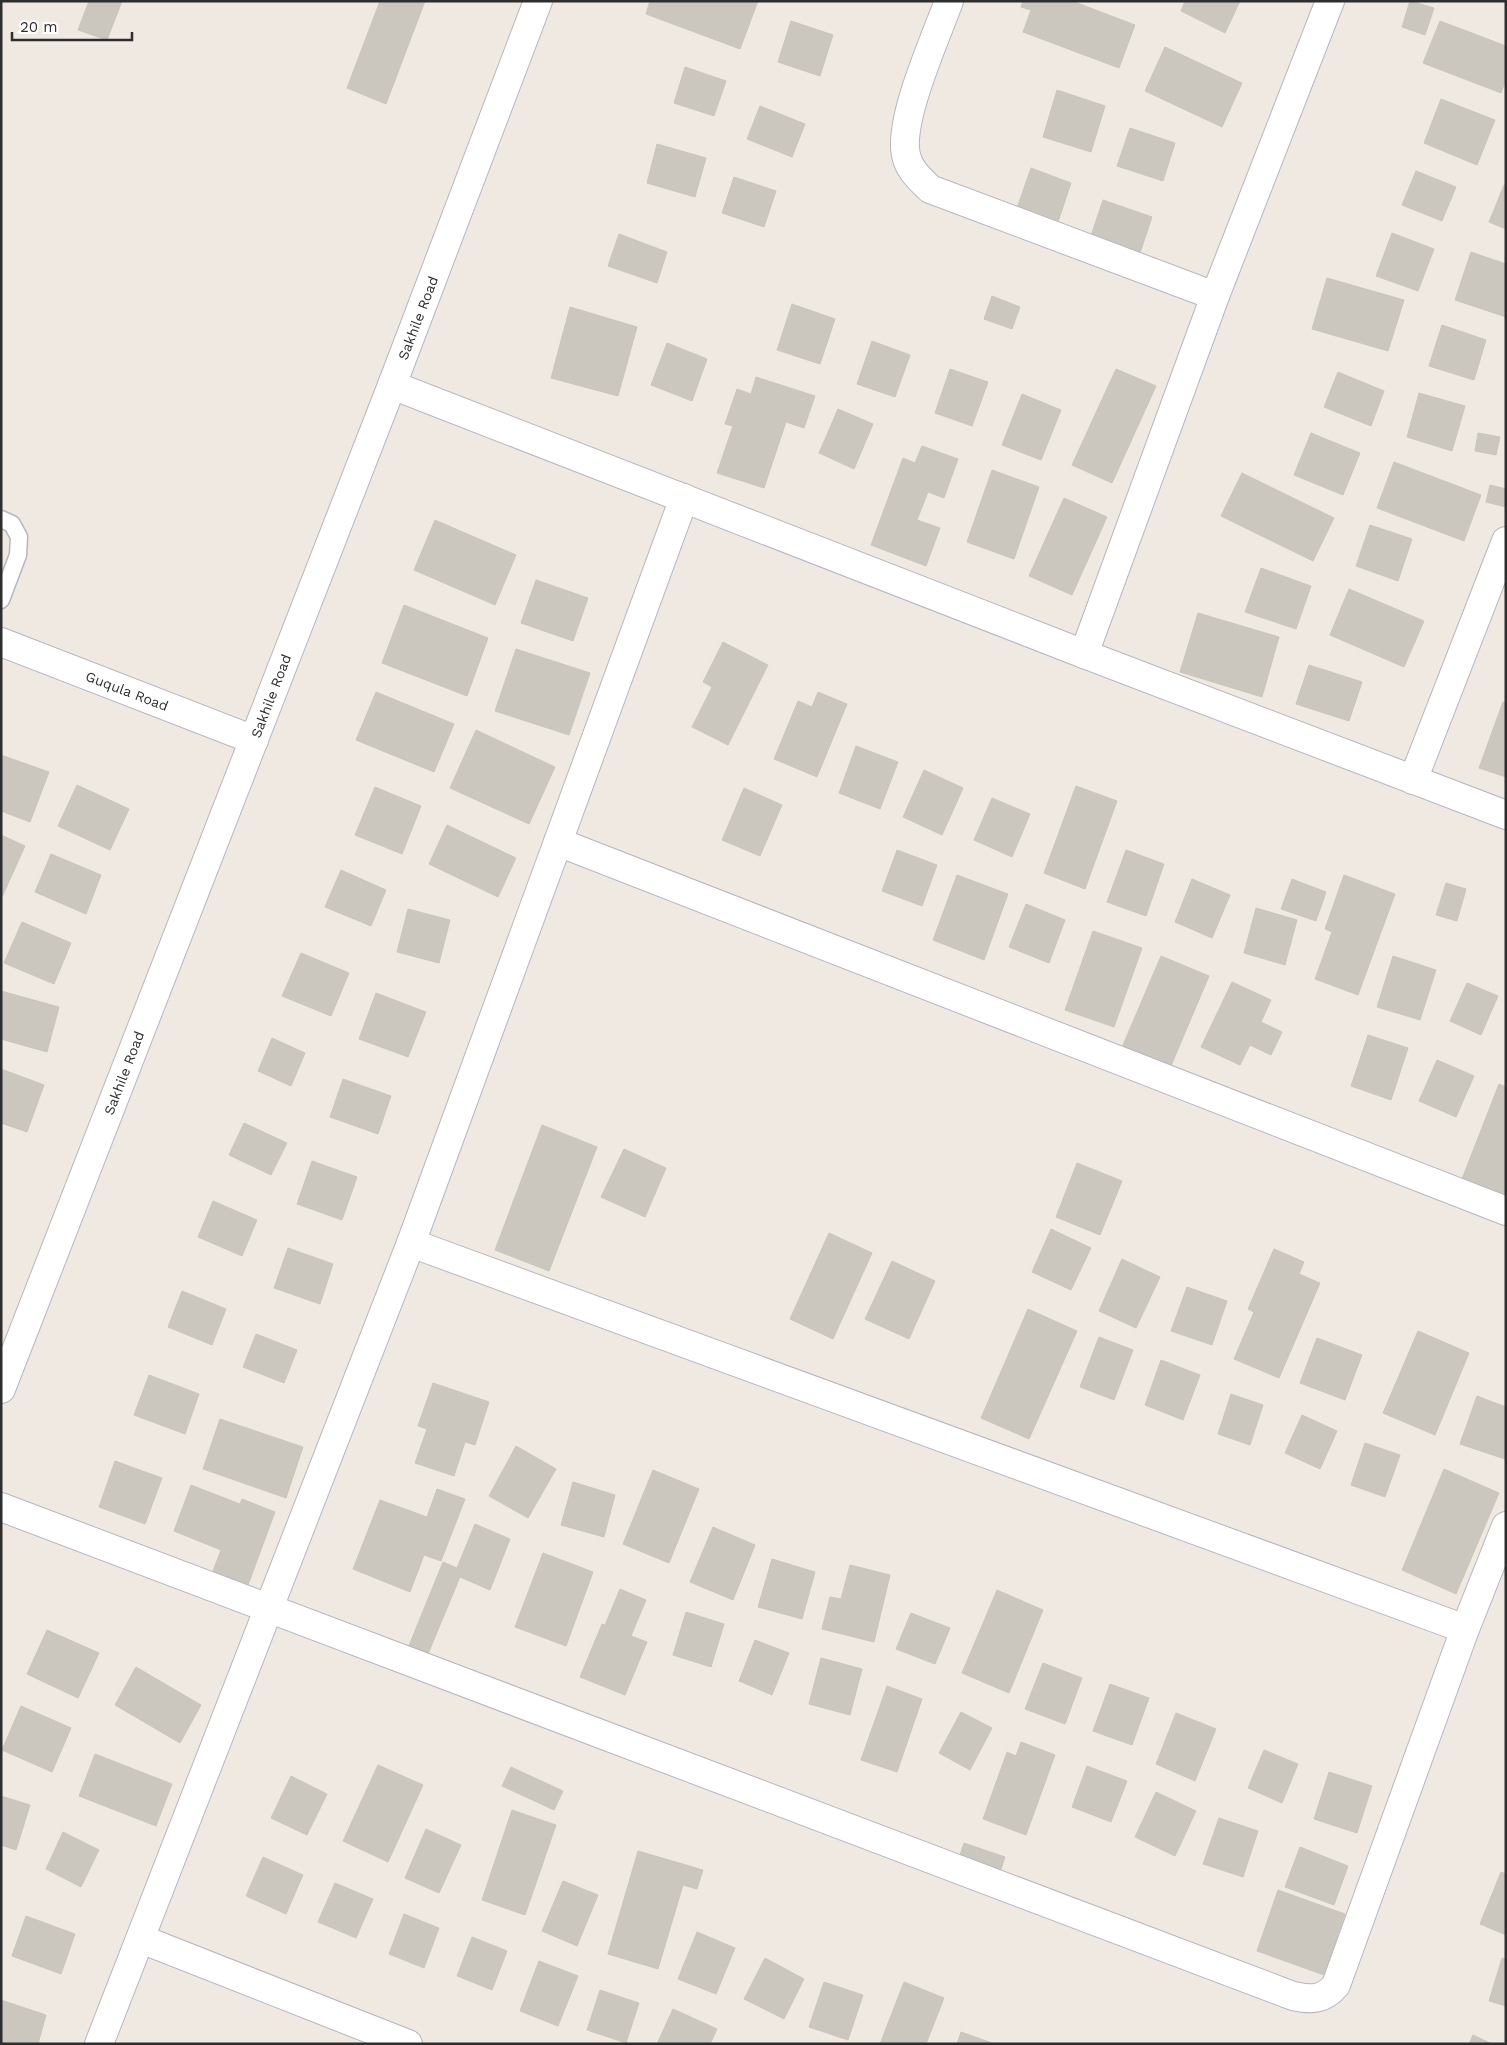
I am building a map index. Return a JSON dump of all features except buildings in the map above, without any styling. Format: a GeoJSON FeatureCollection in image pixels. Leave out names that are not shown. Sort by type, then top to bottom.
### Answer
{"type":"FeatureCollection","features":[{"type":"Feature","properties":{"kind":"street","name":"Sakhile Road"},"geometry":{"type":"LineString","coordinates":[[1,1390],[392,385],[538,1]]}},
{"type":"Feature","properties":{"kind":"street"},"geometry":{"type":"LineString","coordinates":[[949,1],[908,113],[906,155],[914,173],[930,189],[1215,296]]}},
{"type":"Feature","properties":{"kind":"street"},"geometry":{"type":"LineString","coordinates":[[1084,654],[1215,296],[1330,1]]}},
{"type":"Feature","properties":{"kind":"street"},"geometry":{"type":"LineString","coordinates":[[392,385],[1084,654],[1506,815]]}},
{"type":"Feature","properties":{"kind":"street"},"geometry":{"type":"LineString","coordinates":[[99,2044],[411,1243],[684,498]]}},
{"type":"Feature","properties":{"kind":"street"},"geometry":{"type":"LineString","coordinates":[[1413,780],[1506,541]]}},
{"type":"Feature","properties":{"kind":"street","name":"Guqula Road"},"geometry":{"type":"LineString","coordinates":[[1,642],[254,740]]}},
{"type":"Feature","properties":{"kind":"street"},"geometry":{"type":"LineString","coordinates":[[558,842],[1506,1211]]}},
{"type":"Feature","properties":{"kind":"street"},"geometry":{"type":"LineString","coordinates":[[411,1243],[1465,1629]]}},
{"type":"Feature","properties":{"kind":"street"},"geometry":{"type":"LineString","coordinates":[[1,1507],[1265,1985],[1308,1999],[1320,1998],[1330,1993],[1336,1985],[1465,1629],[1506,1526]]}},
{"type":"Feature","properties":{"kind":"street"},"geometry":{"type":"LineString","coordinates":[[141,1940],[408,2044]]}},
{"type":"Feature","properties":{"kind":"lane"},"geometry":{"type":"LineString","coordinates":[[1,519],[12,524],[19,537],[18,555],[1,600]]}}]}
